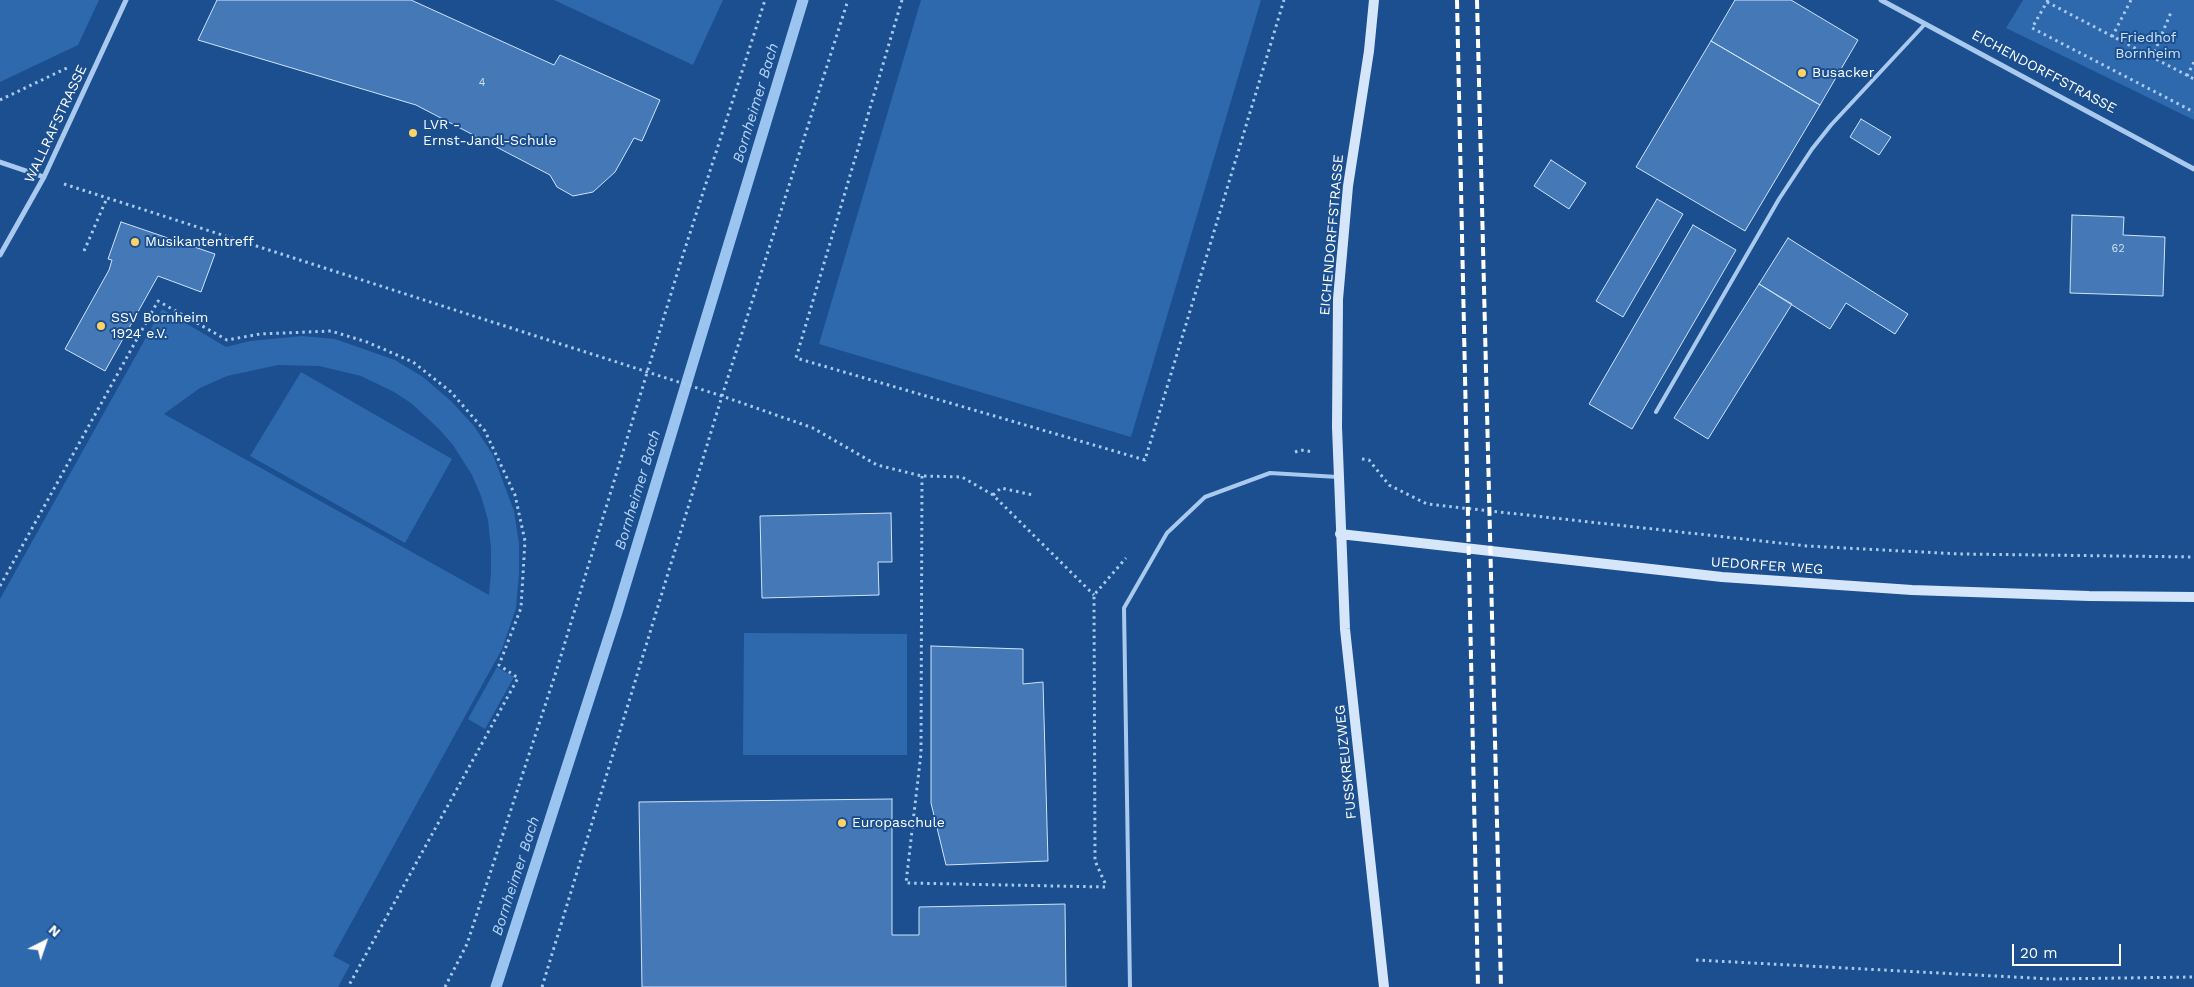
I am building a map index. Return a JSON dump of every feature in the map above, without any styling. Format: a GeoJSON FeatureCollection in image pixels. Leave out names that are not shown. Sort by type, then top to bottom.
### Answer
{"type":"FeatureCollection","features":[{"type":"Feature","properties":{"kind":"street","name":"WALLRAFSTRASSE"},"geometry":{"type":"LineString","coordinates":[[0,255],[44,178],[126,0]]}},
{"type":"Feature","properties":{"kind":"street","name":"EICHENDORFFSTRASSE"},"geometry":{"type":"LineString","coordinates":[[1340,534],[1338,299],[1348,186],[1369,51],[1374,0]]}},
{"type":"Feature","properties":{"kind":"street","name":"EICHENDORFFSTRASSE"},"geometry":{"type":"LineString","coordinates":[[1881,0],[2194,168]]}},
{"type":"Feature","properties":{"kind":"street"},"geometry":{"type":"LineString","coordinates":[[0,162],[44,178]]}},
{"type":"Feature","properties":{"kind":"street","name":"UEDORFER WEG"},"geometry":{"type":"LineString","coordinates":[[1340,534],[1742,579],[1912,590],[2089,596],[2194,597]]}},
{"type":"Feature","properties":{"kind":"street","name":"FUSSKREUZWEG"},"geometry":{"type":"LineString","coordinates":[[1340,534],[1345,628],[1384,987]]}},
{"type":"Feature","properties":{"kind":"lane"},"geometry":{"type":"LineString","coordinates":[[1656,412],[1779,199],[1812,149],[1831,125],[1925,24]]}},
{"type":"Feature","properties":{"kind":"lane"},"geometry":{"type":"LineString","coordinates":[[1130,987],[1124,608],[1167,533],[1205,497],[1270,473],[1339,477]]}},
{"type":"Feature","properties":{"kind":"path"},"geometry":{"type":"LineString","coordinates":[[445,987],[467,944],[556,672],[647,373],[765,0]]}},
{"type":"Feature","properties":{"kind":"path"},"geometry":{"type":"LineString","coordinates":[[542,987],[722,396],[848,0]]}},
{"type":"Feature","properties":{"kind":"path"},"geometry":{"type":"LineString","coordinates":[[902,0],[796,358],[1145,460],[1284,0]]}},
{"type":"Feature","properties":{"kind":"path"},"geometry":{"type":"LineString","coordinates":[[2112,37],[2131,0]]}},
{"type":"Feature","properties":{"kind":"path"},"geometry":{"type":"LineString","coordinates":[[2194,79],[2112,37],[2048,1],[2032,28],[2194,112]]}},
{"type":"Feature","properties":{"kind":"path"},"geometry":{"type":"LineString","coordinates":[[2152,58],[2172,10]]}},
{"type":"Feature","properties":{"kind":"path"},"geometry":{"type":"LineString","coordinates":[[0,100],[102,52]]}},
{"type":"Feature","properties":{"kind":"path"},"geometry":{"type":"LineString","coordinates":[[2187,76],[2194,62]]}},
{"type":"Feature","properties":{"kind":"path"},"geometry":{"type":"LineString","coordinates":[[44,178],[722,396],[813,428],[877,465],[922,476],[962,477],[992,495],[1094,595]]}},
{"type":"Feature","properties":{"kind":"path"},"geometry":{"type":"LineString","coordinates":[[84,251],[107,198]]}},
{"type":"Feature","properties":{"kind":"path"},"geometry":{"type":"LineString","coordinates":[[0,586],[158,301],[227,340],[260,334],[331,331],[368,342],[413,362],[451,392],[480,424],[515,496],[525,541],[521,608],[499,665],[518,678],[348,987]]}},
{"type":"Feature","properties":{"kind":"path"},"geometry":{"type":"LineString","coordinates":[[922,476],[921,752],[906,883],[1107,886]]}},
{"type":"Feature","properties":{"kind":"path"},"geometry":{"type":"LineString","coordinates":[[992,495],[1001,488],[1033,495]]}},
{"type":"Feature","properties":{"kind":"path"},"geometry":{"type":"LineString","coordinates":[[1696,960],[2051,980],[2194,977]]}},
{"type":"Feature","properties":{"kind":"green space"},"geometry":{"type":"Polygon","coordinates":[[[0,0],[99,0],[78,45],[0,82],[0,0]]]}},
{"type":"Feature","properties":{"kind":"green space"},"geometry":{"type":"Polygon","coordinates":[[[554,0],[723,0],[693,65],[554,0]]]}},
{"type":"Feature","properties":{"kind":"green space"},"geometry":{"type":"Polygon","coordinates":[[[921,0],[1261,0],[1131,437],[819,344],[921,0]]]}},
{"type":"Feature","properties":{"kind":"green space","name":"Friedhof Bornheim"},"geometry":{"type":"Polygon","coordinates":[[[2023,0],[2194,0],[2194,120],[2006,28],[2023,0]]]}},
{"type":"Feature","properties":{"kind":"green space"},"geometry":{"type":"Polygon","coordinates":[[[162,309],[226,347],[250,341],[302,336],[335,339],[395,360],[423,377],[451,401],[474,426],[493,455],[514,511],[519,544],[516,608],[502,649],[333,956],[350,965],[338,987],[0,987],[0,599],[162,309]],[[278,365],[227,376],[200,388],[164,414],[489,595],[491,548],[488,520],[472,475],[453,445],[411,403],[394,392],[361,376],[319,366],[278,365]]]}},
{"type":"Feature","properties":{"kind":"green space"},"geometry":{"type":"Polygon","coordinates":[[[301,372],[452,459],[405,543],[250,456],[301,372]]]}},
{"type":"Feature","properties":{"kind":"green space"},"geometry":{"type":"Polygon","coordinates":[[[744,633],[907,634],[907,755],[743,755],[744,633]]]}},
{"type":"Feature","properties":{"kind":"green space"},"geometry":{"type":"Polygon","coordinates":[[[497,667],[514,677],[485,729],[468,719],[497,667]]]}},
{"type":"Feature","properties":{"kind":"building"},"geometry":{"type":"Polygon","coordinates":[[[217,0],[411,0],[554,65],[560,55],[660,100],[642,141],[634,138],[615,172],[593,192],[573,196],[557,187],[550,175],[416,105],[198,40],[217,0]]]}},
{"type":"Feature","properties":{"kind":"building","name":"Busacker"},"geometry":{"type":"Polygon","coordinates":[[[1735,0],[1791,0],[1858,40],[1820,105],[1711,41],[1735,0]]]}},
{"type":"Feature","properties":{"kind":"building"},"geometry":{"type":"Polygon","coordinates":[[[1711,41],[1820,105],[1745,231],[1636,167],[1711,41]]]}},
{"type":"Feature","properties":{"kind":"building"},"geometry":{"type":"Polygon","coordinates":[[[1861,119],[1891,137],[1879,155],[1850,137],[1861,119]]]}},
{"type":"Feature","properties":{"kind":"building"},"geometry":{"type":"Polygon","coordinates":[[[1551,160],[1586,183],[1569,209],[1534,186],[1551,160]]]}},
{"type":"Feature","properties":{"kind":"building"},"geometry":{"type":"Polygon","coordinates":[[[1657,199],[1683,214],[1623,317],[1596,301],[1657,199]]]}},
{"type":"Feature","properties":{"kind":"building"},"geometry":{"type":"Polygon","coordinates":[[[2072,215],[2124,217],[2123,235],[2165,237],[2163,296],[2070,293],[2072,215]]]}},
{"type":"Feature","properties":{"kind":"building"},"geometry":{"type":"Polygon","coordinates":[[[121,222],[215,254],[201,292],[158,276],[105,371],[65,349],[109,270],[112,260],[108,259],[121,222]]]}},
{"type":"Feature","properties":{"kind":"building"},"geometry":{"type":"Polygon","coordinates":[[[1693,225],[1736,250],[1632,429],[1589,404],[1693,225]]]}},
{"type":"Feature","properties":{"kind":"building"},"geometry":{"type":"Polygon","coordinates":[[[1788,238],[1908,314],[1895,334],[1846,303],[1830,329],[1759,284],[1788,238]]]}},
{"type":"Feature","properties":{"kind":"building"},"geometry":{"type":"Polygon","coordinates":[[[1759,284],[1792,304],[1708,439],[1674,418],[1759,284]]]}},
{"type":"Feature","properties":{"kind":"building"},"geometry":{"type":"Polygon","coordinates":[[[891,513],[892,562],[878,562],[879,595],[762,598],[760,516],[891,513]]]}},
{"type":"Feature","properties":{"kind":"building"},"geometry":{"type":"Polygon","coordinates":[[[931,646],[1023,649],[1023,684],[1043,682],[1048,861],[946,865],[931,803],[931,646]]]}},
{"type":"Feature","properties":{"kind":"building"},"geometry":{"type":"Polygon","coordinates":[[[892,799],[892,935],[919,935],[919,907],[1065,904],[1066,987],[642,987],[639,802],[892,799]]]}},
{"type":"Feature","properties":{"kind":"waterway","name":"Bornheimer Bach"},"geometry":{"type":"LineString","coordinates":[[496,987],[617,612],[803,0]]}},
{"type":"Feature","properties":{"kind":"railway"},"geometry":{"type":"LineString","coordinates":[[1457,0],[1478,987]]}},
{"type":"Feature","properties":{"kind":"railway"},"geometry":{"type":"LineString","coordinates":[[1477,0],[1501,987]]}},
{"type":"Feature","properties":{"kind":"place","name":"Busacker"},"geometry":{"type":"Point","coordinates":[1802,73]}},
{"type":"Feature","properties":{"kind":"place","name":"LVR - Ernst-Jandl-Schule"},"geometry":{"type":"Point","coordinates":[413,133]}},
{"type":"Feature","properties":{"kind":"place","name":"Musikantentreff"},"geometry":{"type":"Point","coordinates":[135,242]}},
{"type":"Feature","properties":{"kind":"place","name":"SSV Bornheim 1924 e.V."},"geometry":{"type":"Point","coordinates":[101,326]}},
{"type":"Feature","properties":{"kind":"place","name":"Europaschule"},"geometry":{"type":"Point","coordinates":[842,823]}}]}
